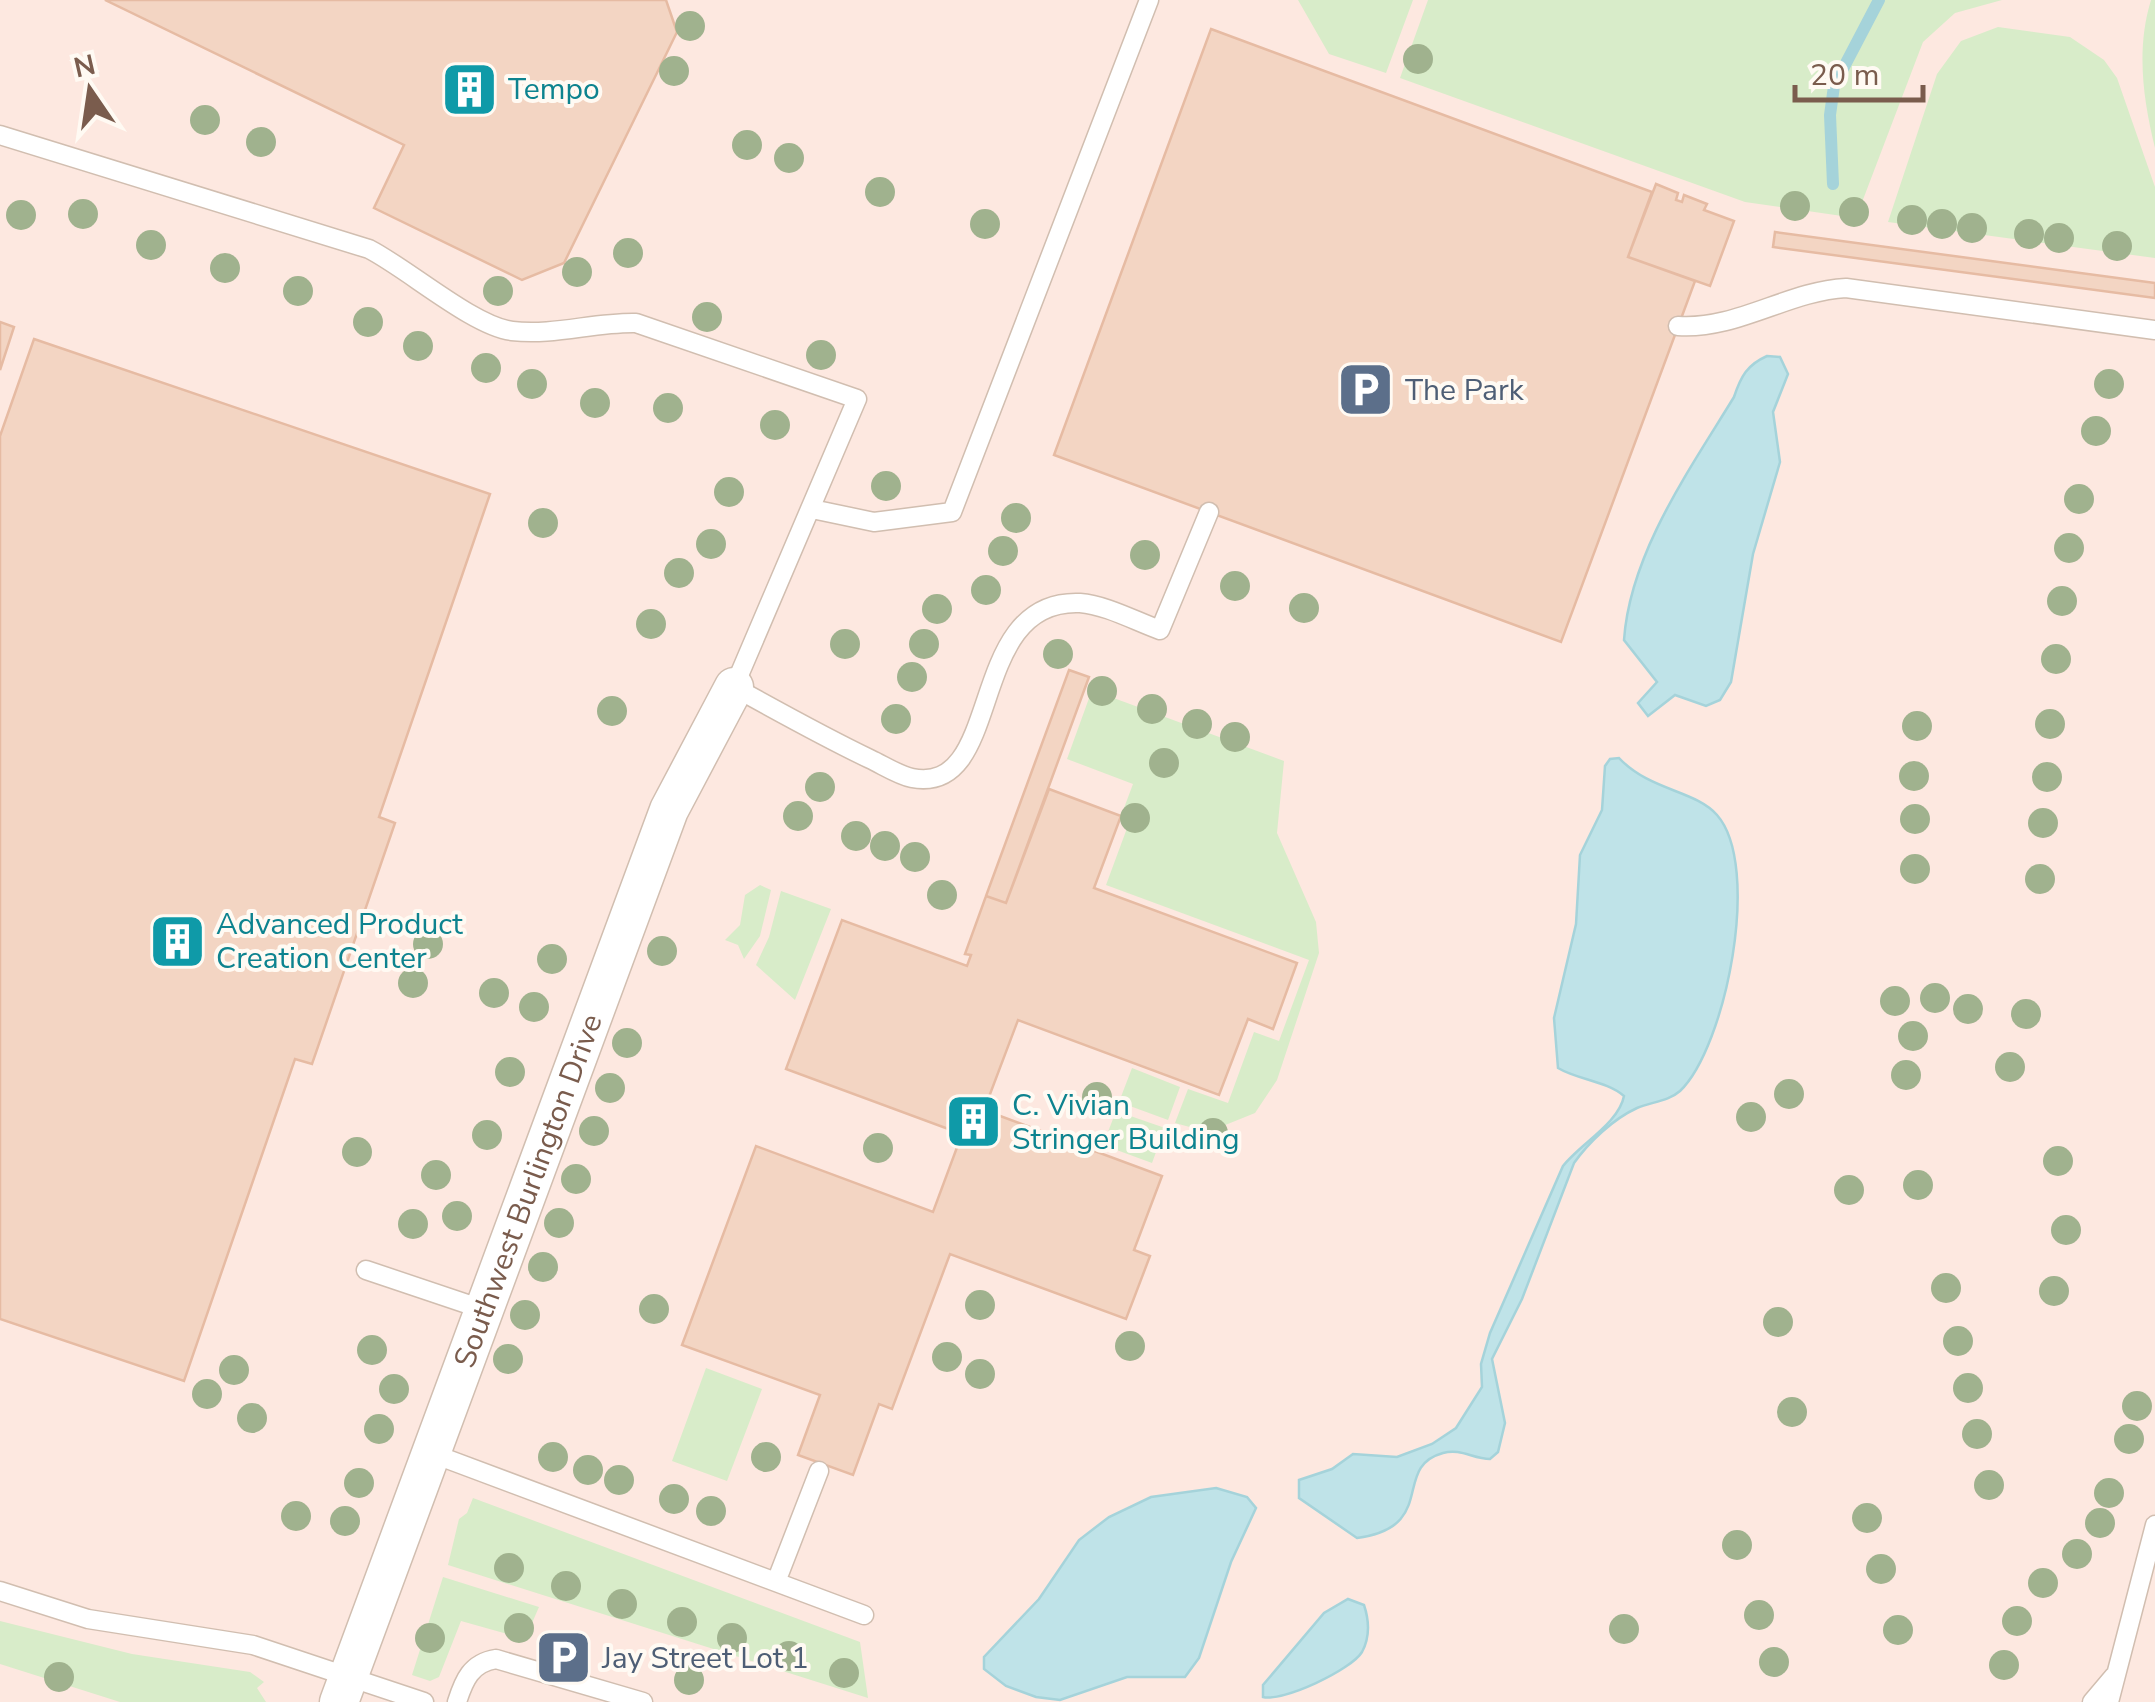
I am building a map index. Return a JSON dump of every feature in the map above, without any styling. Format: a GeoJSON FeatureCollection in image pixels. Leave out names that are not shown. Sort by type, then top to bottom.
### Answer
{"type":"FeatureCollection","features":[{"type":"Feature","properties":{"kind":"street","name":"Southwest Burlington Drive"},"geometry":{"type":"LineString","coordinates":[[344,1690],[669,810],[734,687]]}},
{"type":"Feature","properties":{"kind":"lane"},"geometry":{"type":"LineString","coordinates":[[812,510],[874,522],[952,512],[1150,0]]}},
{"type":"Feature","properties":{"kind":"lane"},"geometry":{"type":"LineString","coordinates":[[0,135],[369,250],[408,269],[448,300],[507,331],[552,333],[600,322],[636,323],[857,399],[734,687],[911,778],[950,772],[966,756],[1002,652],[1024,623],[1054,605],[1082,603],[1160,630],[1209,512]]}},
{"type":"Feature","properties":{"kind":"lane"},"geometry":{"type":"LineString","coordinates":[[1678,326],[1718,325],[1796,296],[1846,288],[2155,330]]}},
{"type":"Feature","properties":{"kind":"lane"},"geometry":{"type":"LineString","coordinates":[[366,1270],[485,1310]]}},
{"type":"Feature","properties":{"kind":"lane"},"geometry":{"type":"LineString","coordinates":[[431,1453],[864,1615]]}},
{"type":"Feature","properties":{"kind":"lane"},"geometry":{"type":"LineString","coordinates":[[776,1582],[819,1472]]}},
{"type":"Feature","properties":{"kind":"lane"},"geometry":{"type":"LineString","coordinates":[[2109,1702],[2121,1668],[2155,1526]]}},
{"type":"Feature","properties":{"kind":"lane"},"geometry":{"type":"LineString","coordinates":[[0,1592],[88,1619],[253,1646],[344,1690],[424,1702]]}},
{"type":"Feature","properties":{"kind":"lane"},"geometry":{"type":"LineString","coordinates":[[458,1702],[465,1678],[483,1661],[496,1659],[643,1702]]}},
{"type":"Feature","properties":{"kind":"lane"},"geometry":{"type":"LineString","coordinates":[[2092,1702],[2121,1668]]}},
{"type":"Feature","properties":{"kind":"shaded area"},"geometry":{"type":"Polygon","coordinates":[[[0,0],[2155,0],[2155,1702],[0,1702],[0,0]]]}},
{"type":"Feature","properties":{"kind":"green space"},"geometry":{"type":"Polygon","coordinates":[[[1298,0],[1413,0],[1386,73],[1329,54],[1298,0]]]}},
{"type":"Feature","properties":{"kind":"green space"},"geometry":{"type":"Polygon","coordinates":[[[1428,0],[2002,0],[1955,13],[1923,42],[1856,218],[1745,202],[1400,78],[1428,0]]]}},
{"type":"Feature","properties":{"kind":"green space"},"geometry":{"type":"Polygon","coordinates":[[[2151,0],[2155,0],[2155,148],[2143,74],[2146,18],[2151,0]]]}},
{"type":"Feature","properties":{"kind":"green space"},"geometry":{"type":"Polygon","coordinates":[[[1998,27],[2070,37],[2104,60],[2117,78],[2155,187],[2155,258],[1888,222],[1937,74],[1961,41],[1998,27]]]}},
{"type":"Feature","properties":{"kind":"green space"},"geometry":{"type":"Polygon","coordinates":[[[1092,690],[1284,761],[1277,833],[1316,922],[1319,953],[1277,1080],[1255,1113],[1208,1132],[1175,1123],[1188,1089],[1228,1103],[1254,1032],[1279,1041],[1309,960],[1106,885],[1133,812],[1124,808],[1133,784],[1067,759],[1092,690]]]}},
{"type":"Feature","properties":{"kind":"green space"},"geometry":{"type":"Polygon","coordinates":[[[760,885],[771,890],[760,936],[744,959],[738,945],[725,940],[740,925],[745,895],[760,885]]]}},
{"type":"Feature","properties":{"kind":"green space"},"geometry":{"type":"Polygon","coordinates":[[[781,891],[831,909],[795,1000],[756,965],[769,937],[781,891]]]}},
{"type":"Feature","properties":{"kind":"green space"},"geometry":{"type":"Polygon","coordinates":[[[1132,1068],[1180,1087],[1168,1120],[1119,1102],[1132,1068]]]}},
{"type":"Feature","properties":{"kind":"green space"},"geometry":{"type":"Polygon","coordinates":[[[1116,1111],[1165,1128],[1152,1163],[1103,1145],[1116,1111]]]}},
{"type":"Feature","properties":{"kind":"green space"},"geometry":{"type":"Polygon","coordinates":[[[706,1368],[762,1389],[727,1481],[672,1461],[706,1368]]]}},
{"type":"Feature","properties":{"kind":"green space"},"geometry":{"type":"Polygon","coordinates":[[[473,1498],[860,1642],[868,1698],[448,1565],[459,1519],[467,1513],[473,1498]]]}},
{"type":"Feature","properties":{"kind":"green space"},"geometry":{"type":"Polygon","coordinates":[[[443,1577],[539,1607],[525,1639],[461,1621],[439,1677],[430,1681],[412,1675],[443,1577]]]}},
{"type":"Feature","properties":{"kind":"green space"},"geometry":{"type":"Polygon","coordinates":[[[0,1621],[132,1654],[250,1672],[264,1682],[257,1688],[266,1702],[120,1702],[0,1664],[0,1621]]]}},
{"type":"Feature","properties":{"kind":"water"},"geometry":{"type":"Polygon","coordinates":[[[1767,356],[1780,357],[1788,374],[1773,412],[1780,462],[1753,554],[1731,682],[1720,700],[1706,706],[1675,695],[1648,716],[1638,703],[1657,682],[1624,640],[1638,575],[1665,513],[1742,377],[1754,363],[1767,356]]]}},
{"type":"Feature","properties":{"kind":"water"},"geometry":{"type":"Polygon","coordinates":[[[1619,758],[1644,777],[1708,807],[1717,815],[1730,840],[1737,873],[1737,913],[1733,956],[1712,1036],[1697,1069],[1680,1091],[1619,1118],[1574,1163],[1522,1299],[1492,1359],[1505,1423],[1498,1452],[1490,1459],[1449,1452],[1428,1460],[1419,1471],[1407,1510],[1398,1522],[1382,1532],[1357,1538],[1299,1498],[1299,1480],[1332,1469],[1353,1454],[1397,1457],[1432,1444],[1456,1428],[1482,1387],[1481,1364],[1490,1333],[1563,1166],[1621,1106],[1624,1096],[1558,1068],[1554,1018],[1576,924],[1580,855],[1602,810],[1605,766],[1610,759],[1619,758]]]}},
{"type":"Feature","properties":{"kind":"water"},"geometry":{"type":"Polygon","coordinates":[[[1216,1488],[1247,1497],[1256,1508],[1231,1562],[1199,1658],[1185,1677],[1127,1677],[1060,1700],[1036,1697],[1006,1686],[984,1669],[984,1657],[1039,1599],[1079,1540],[1109,1517],[1151,1497],[1216,1488]]]}},
{"type":"Feature","properties":{"kind":"water"},"geometry":{"type":"Polygon","coordinates":[[[1348,1599],[1364,1605],[1366,1611],[1367,1634],[1362,1652],[1316,1683],[1285,1695],[1263,1697],[1263,1685],[1324,1613],[1348,1599]]]}},
{"type":"Feature","properties":{"kind":"building","name":"Tempo"},"geometry":{"type":"Polygon","coordinates":[[[105,0],[666,0],[677,32],[564,263],[522,280],[374,208],[404,145],[105,0]]]}},
{"type":"Feature","properties":{"kind":"building","name":"The Park"},"geometry":{"type":"Polygon","coordinates":[[[1211,29],[1652,192],[1628,257],[1695,281],[1561,642],[1054,455],[1211,29]]]}},
{"type":"Feature","properties":{"kind":"building"},"geometry":{"type":"Polygon","coordinates":[[[1656,184],[1678,193],[1676,200],[1682,202],[1684,195],[1707,204],[1704,210],[1734,221],[1710,286],[1628,257],[1656,184]]]}},
{"type":"Feature","properties":{"kind":"building"},"geometry":{"type":"Polygon","coordinates":[[[1775,232],[2155,283],[2155,298],[1773,247],[1775,232]]]}},
{"type":"Feature","properties":{"kind":"building"},"geometry":{"type":"Polygon","coordinates":[[[0,322],[14,327],[0,370],[0,322]]]}},
{"type":"Feature","properties":{"kind":"building","name":"Advanced Product Creation Center"},"geometry":{"type":"Polygon","coordinates":[[[34,339],[490,494],[379,817],[395,823],[312,1064],[295,1059],[184,1381],[0,1319],[0,436],[34,339]]]}},
{"type":"Feature","properties":{"kind":"building"},"geometry":{"type":"Polygon","coordinates":[[[1069,670],[1089,677],[1006,903],[986,896],[1069,670]]]}},
{"type":"Feature","properties":{"kind":"building","name":"C. Vivian Stringer Building"},"geometry":{"type":"Polygon","coordinates":[[[1049,789],[1121,816],[1094,888],[1297,963],[1273,1029],[1248,1019],[1219,1095],[1018,1020],[984,1110],[1162,1176],[1134,1250],[1150,1256],[1126,1319],[950,1254],[892,1409],[879,1404],[853,1475],[798,1455],[820,1395],[682,1345],[756,1146],[933,1212],[962,1134],[786,1069],[842,920],[967,966],[971,955],[965,954],[986,896],[1006,903],[1049,789]]]}},
{"type":"Feature","properties":{"kind":"waterway"},"geometry":{"type":"LineString","coordinates":[[1833,184],[1830,115],[1834,86],[1879,0]]}},
{"type":"Feature","properties":{"kind":"place","name":"Tempo"},"geometry":{"type":"Point","coordinates":[469,89]}},
{"type":"Feature","properties":{"kind":"place","name":"The Park"},"geometry":{"type":"Point","coordinates":[1366,390]}},
{"type":"Feature","properties":{"kind":"place","name":"Advanced Product Creation Center"},"geometry":{"type":"Point","coordinates":[177,941]}},
{"type":"Feature","properties":{"kind":"place","name":"C. Vivian Stringer Building"},"geometry":{"type":"Point","coordinates":[973,1122]}},
{"type":"Feature","properties":{"kind":"place","name":"Jay Street Lot 1"},"geometry":{"type":"Point","coordinates":[563,1658]}}]}
